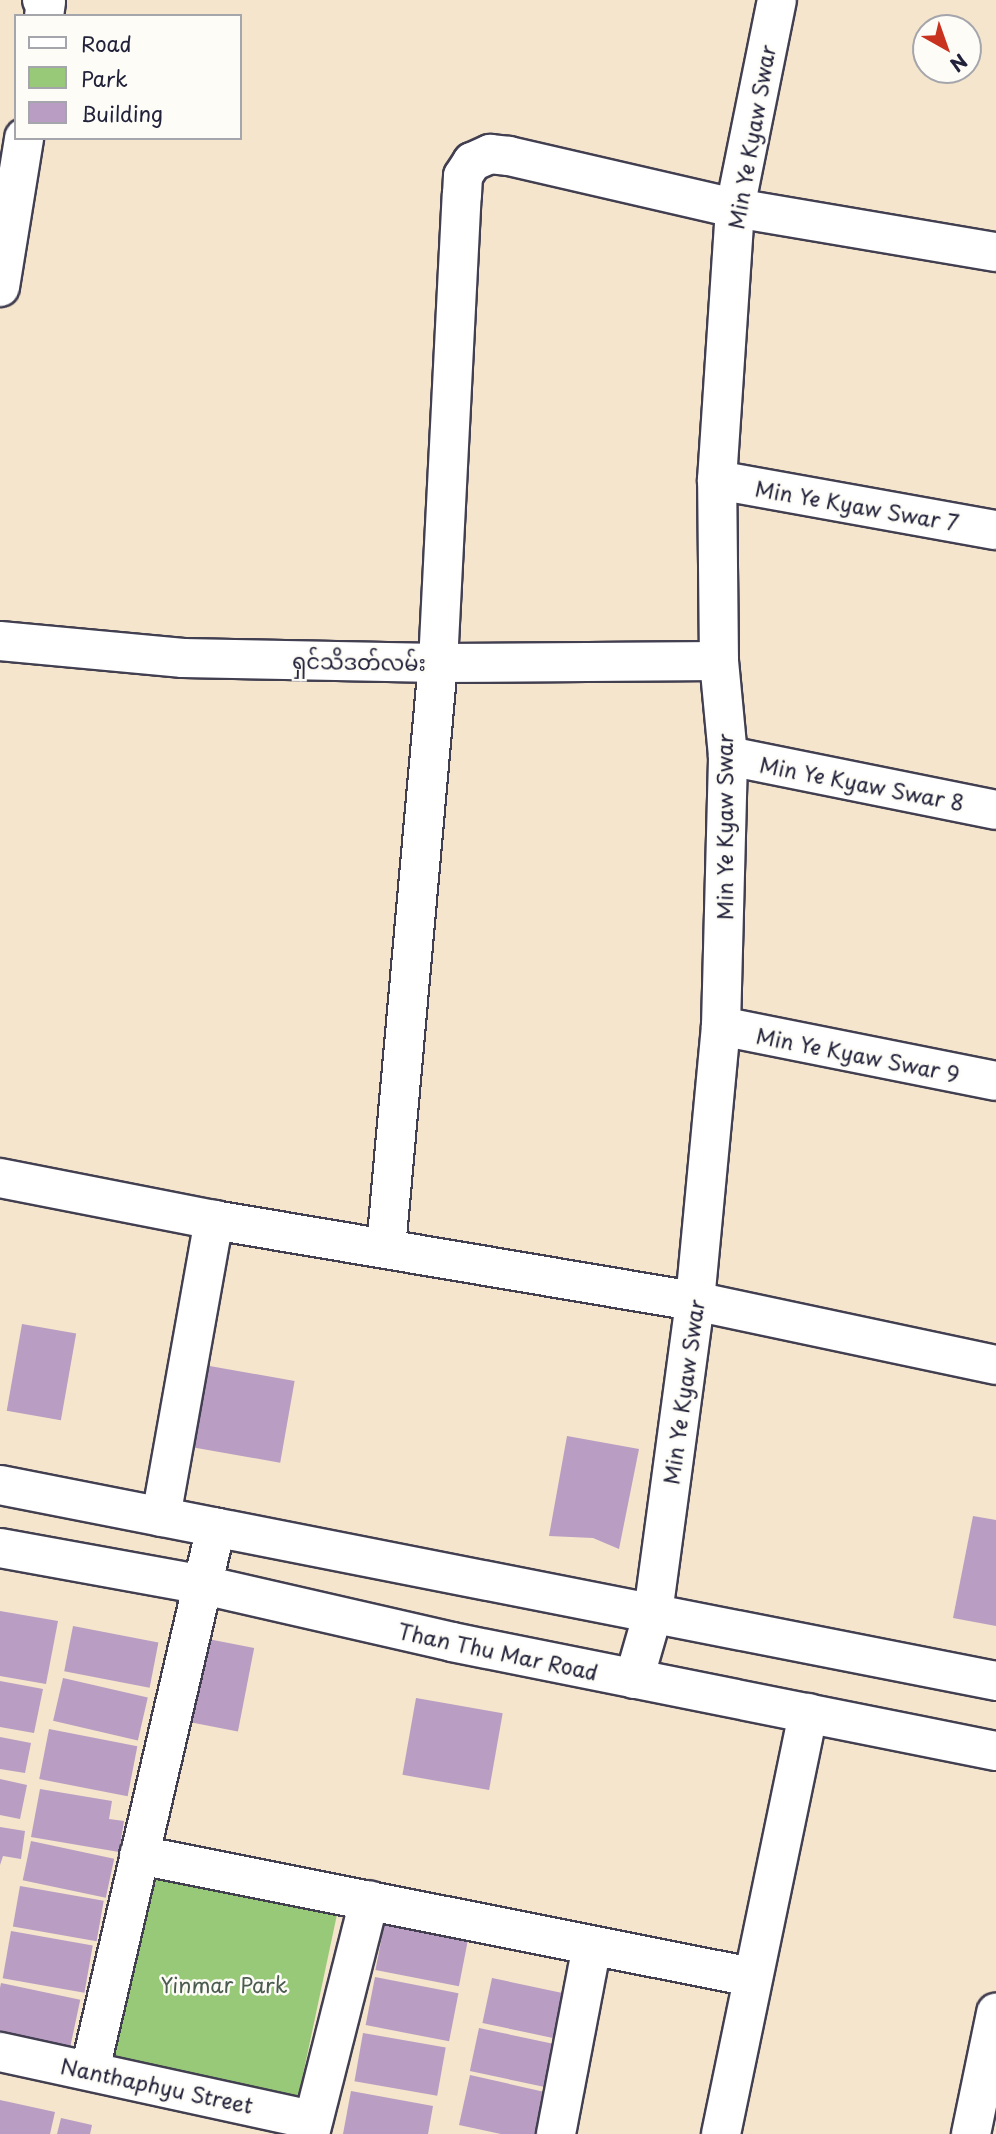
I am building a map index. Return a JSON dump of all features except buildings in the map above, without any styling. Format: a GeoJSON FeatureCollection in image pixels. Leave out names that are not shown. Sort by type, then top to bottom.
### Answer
{"type":"FeatureCollection","features":[{"type":"Feature","properties":{"kind":"street","name":"Min Ye Kyaw Swar"},"geometry":{"type":"LineString","coordinates":[[634,1679],[653,1613],[695,1301],[721,1026],[728,756],[719,661],[717,480],[735,208],[776,0]]}},
{"type":"Feature","properties":{"kind":"street"},"geometry":{"type":"LineString","coordinates":[[0,287],[24,140]]}},
{"type":"Feature","properties":{"kind":"street"},"geometry":{"type":"LineString","coordinates":[[386,1248],[439,663],[462,195],[464,176],[472,162],[489,154],[509,156],[735,208],[996,252]]}},
{"type":"Feature","properties":{"kind":"street","name":"Min Ye Kyaw Swar 7"},"geometry":{"type":"LineString","coordinates":[[717,480],[996,530]]}},
{"type":"Feature","properties":{"kind":"street","name":"ရှင်သိဒတ်လမ်း"},"geometry":{"type":"LineString","coordinates":[[0,640],[183,658],[439,663],[719,661]]}},
{"type":"Feature","properties":{"kind":"street","name":"Min Ye Kyaw Swar 8"},"geometry":{"type":"LineString","coordinates":[[728,756],[996,810]]}},
{"type":"Feature","properties":{"kind":"street","name":"Min Ye Kyaw Swar 9"},"geometry":{"type":"LineString","coordinates":[[721,1026],[996,1081]]}},
{"type":"Feature","properties":{"kind":"street"},"geometry":{"type":"LineString","coordinates":[[0,1178],[214,1220],[695,1301],[996,1365]]}},
{"type":"Feature","properties":{"kind":"street"},"geometry":{"type":"LineString","coordinates":[[161,1517],[214,1220]]}},
{"type":"Feature","properties":{"kind":"street"},"geometry":{"type":"LineString","coordinates":[[0,1485],[996,1681]]}},
{"type":"Feature","properties":{"kind":"street"},"geometry":{"type":"LineString","coordinates":[[90,2070],[216,1527]]}},
{"type":"Feature","properties":{"kind":"street","name":"Than Thu Mar Road"},"geometry":{"type":"LineString","coordinates":[[0,1548],[204,1585],[634,1679],[996,1751]]}},
{"type":"Feature","properties":{"kind":"street"},"geometry":{"type":"LineString","coordinates":[[721,2134],[751,1977],[808,1713]]}},
{"type":"Feature","properties":{"kind":"street"},"geometry":{"type":"LineString","coordinates":[[139,1855],[751,1977]]}},
{"type":"Feature","properties":{"kind":"street"},"geometry":{"type":"LineString","coordinates":[[311,2127],[369,1900]]}},
{"type":"Feature","properties":{"kind":"street"},"geometry":{"type":"LineString","coordinates":[[556,2134],[592,1946]]}},
{"type":"Feature","properties":{"kind":"street"},"geometry":{"type":"LineString","coordinates":[[971,2134],[995,2019]]}},
{"type":"Feature","properties":{"kind":"street","name":"Nanthaphyu Street"},"geometry":{"type":"LineString","coordinates":[[0,2052],[90,2070],[311,2127]]}},
{"type":"Feature","properties":{"kind":"green space","name":"Yinmar Park"},"geometry":{"type":"Polygon","coordinates":[[[152,1871],[338,1911],[298,2096],[112,2057],[152,1871]]]}}]}
